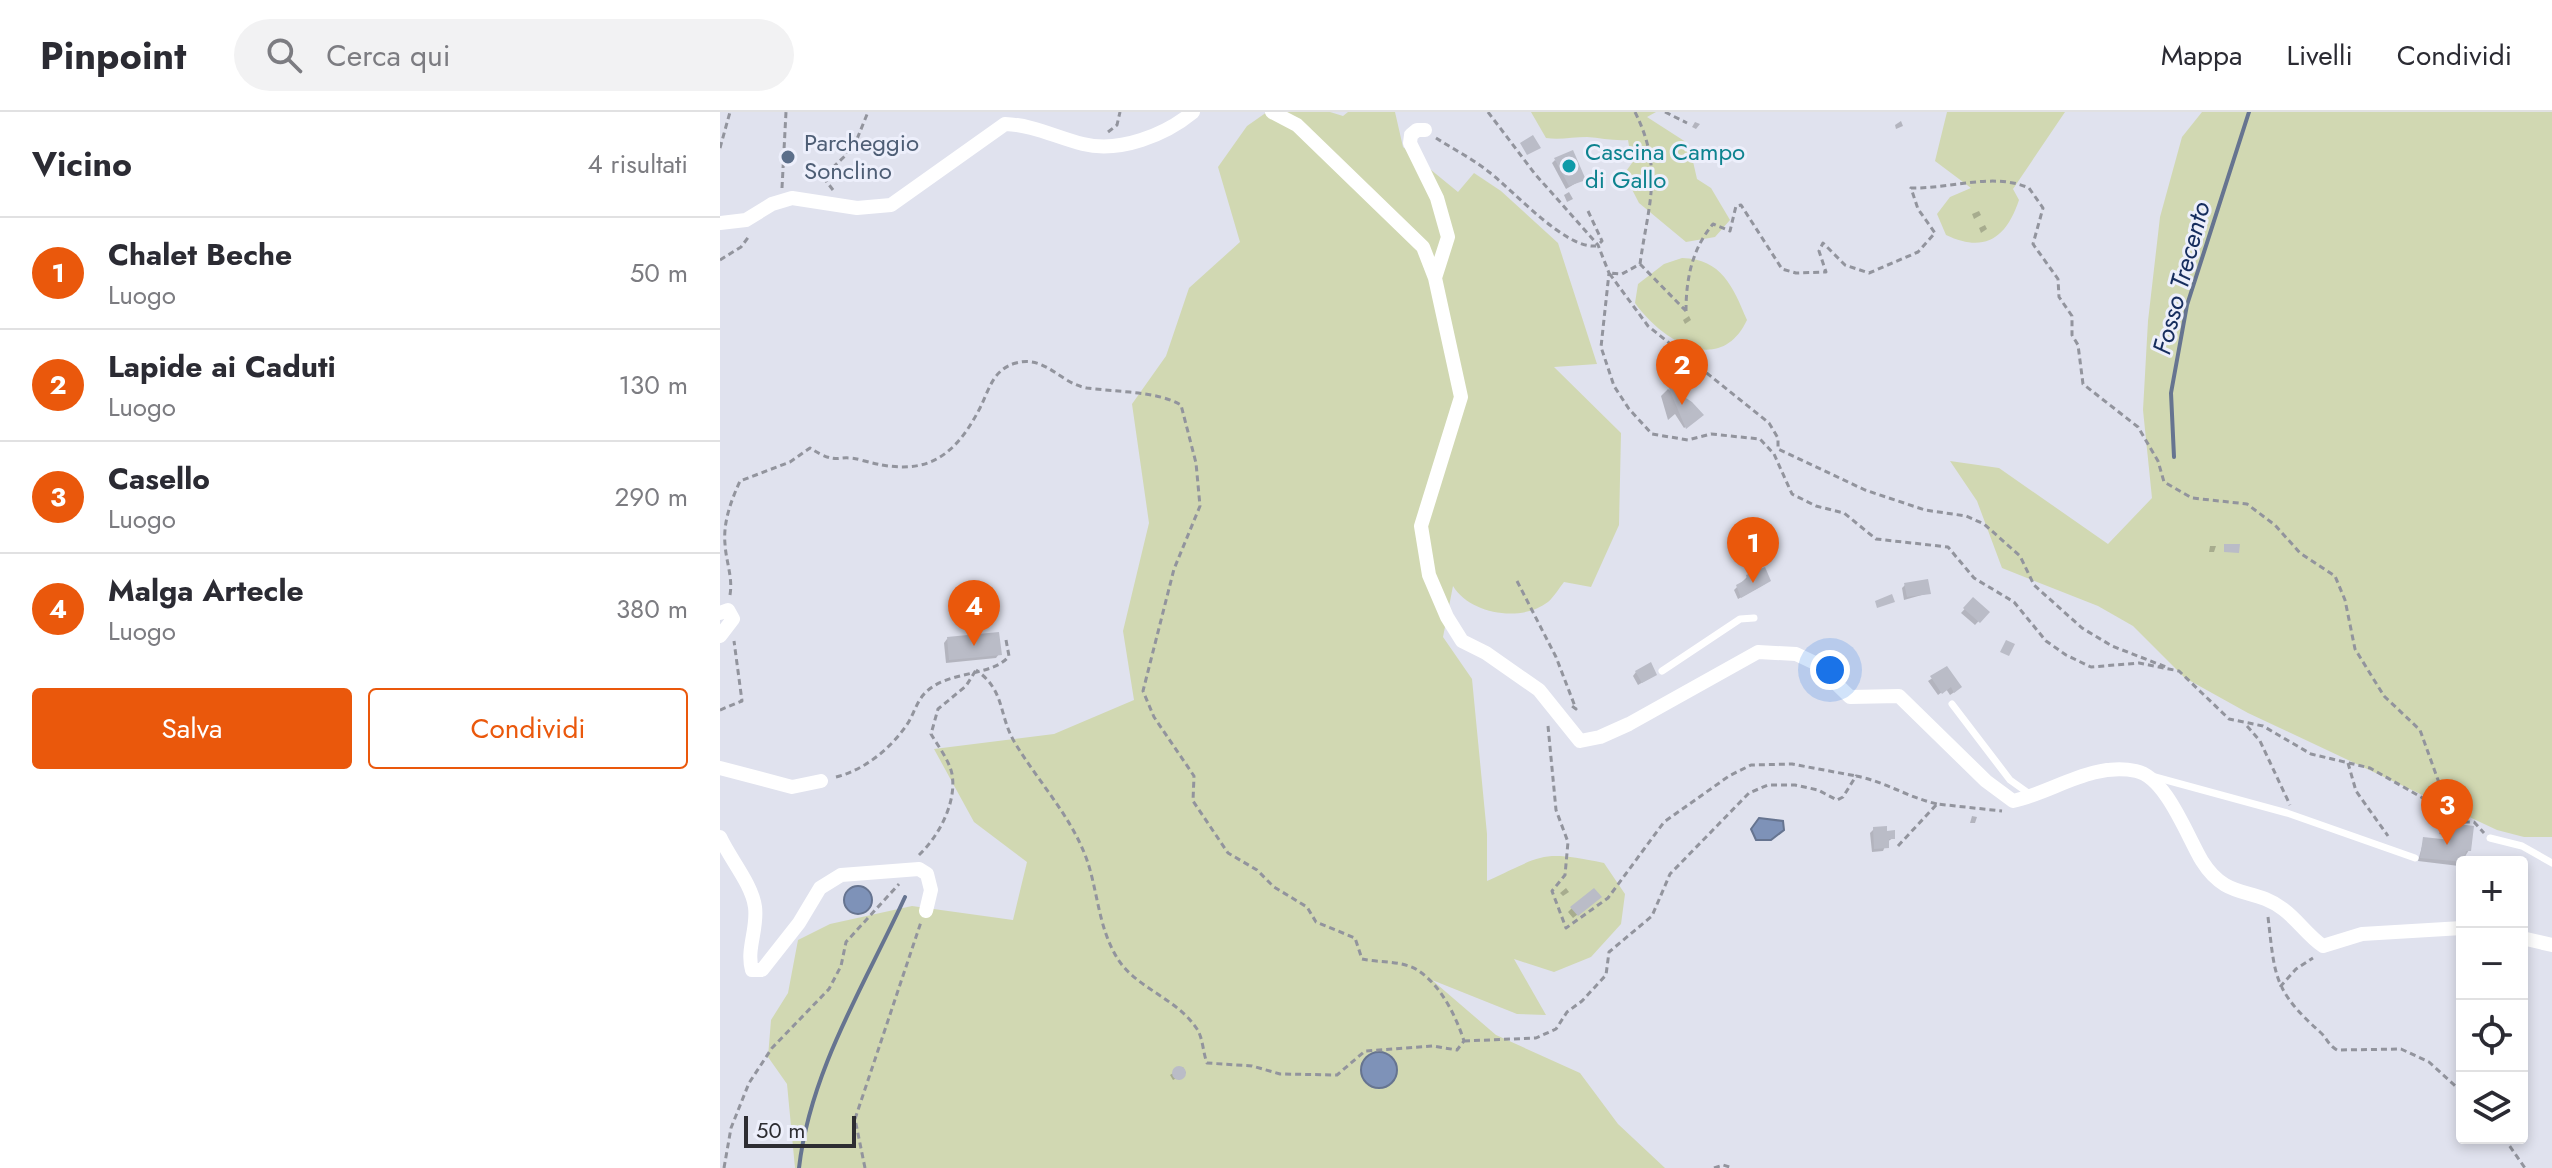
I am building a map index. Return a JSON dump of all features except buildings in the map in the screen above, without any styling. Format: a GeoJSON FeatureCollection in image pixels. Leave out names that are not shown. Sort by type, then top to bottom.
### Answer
{"type":"FeatureCollection","features":[{"type":"Feature","properties":{"kind":"street"},"geometry":{"type":"LineString","coordinates":[[720,223],[746,220],[781,200],[809,198],[848,207],[875,209],[906,197],[989,132],[1005,124],[1026,125],[1092,144],[1133,142],[1160,134],[1193,112]]}},
{"type":"Feature","properties":{"kind":"street"},"geometry":{"type":"LineString","coordinates":[[1272,112],[1297,125],[1423,247],[1435,278],[1461,397],[1421,526],[1429,575],[1447,617],[1462,641],[1486,653],[1539,690],[1548,709],[1580,741],[1629,724],[1758,652],[1796,654],[1829,674],[1850,697],[1899,696],[1986,781],[2013,801],[2091,773],[2136,771],[2152,777],[2204,864],[2229,890],[2266,900],[2283,909],[2323,946],[2362,934],[2456,928]]}},
{"type":"Feature","properties":{"kind":"street"},"geometry":{"type":"LineString","coordinates":[[1425,130],[1417,130],[1411,135],[1410,143],[1437,198],[1448,237],[1435,278]]}},
{"type":"Feature","properties":{"kind":"street"},"geometry":{"type":"LineString","coordinates":[[720,636],[727,614]]}},
{"type":"Feature","properties":{"kind":"street"},"geometry":{"type":"LineString","coordinates":[[720,768],[792,787],[821,781]]}},
{"type":"Feature","properties":{"kind":"street"},"geometry":{"type":"LineString","coordinates":[[720,837],[754,901],[757,927],[748,957],[752,970],[762,970],[775,956],[820,888],[841,875],[906,868],[927,874],[931,890],[926,911]]}},
{"type":"Feature","properties":{"kind":"street"},"geometry":{"type":"LineString","coordinates":[[2528,939],[2552,945]]}},
{"type":"Feature","properties":{"kind":"lane"},"geometry":{"type":"LineString","coordinates":[[1662,671],[1740,619],[1754,618]]}},
{"type":"Feature","properties":{"kind":"lane"},"geometry":{"type":"LineString","coordinates":[[1952,704],[2025,797]]}},
{"type":"Feature","properties":{"kind":"lane"},"geometry":{"type":"LineString","coordinates":[[2152,777],[2287,813],[2415,858]]}},
{"type":"Feature","properties":{"kind":"lane"},"geometry":{"type":"LineString","coordinates":[[2490,838],[2522,846],[2552,863]]}},
{"type":"Feature","properties":{"kind":"path"},"geometry":{"type":"LineString","coordinates":[[720,148],[730,112]]}},
{"type":"Feature","properties":{"kind":"path"},"geometry":{"type":"LineString","coordinates":[[781,200],[786,112]]}},
{"type":"Feature","properties":{"kind":"path"},"geometry":{"type":"LineString","coordinates":[[848,207],[823,177],[846,155],[849,143],[857,139],[868,112]]}},
{"type":"Feature","properties":{"kind":"path"},"geometry":{"type":"LineString","coordinates":[[1092,144],[1117,125],[1120,112]]}},
{"type":"Feature","properties":{"kind":"path"},"geometry":{"type":"LineString","coordinates":[[1488,112],[1535,174],[1598,245],[1609,273],[1648,326],[1769,423],[1778,438],[1778,449],[1865,490],[1925,510],[1966,516],[1984,524],[2020,556],[2034,585],[2082,628],[2112,646],[2179,671],[2229,719],[2247,726],[2263,726],[2311,754],[2370,768],[2455,816],[2474,822],[2490,838]]}},
{"type":"Feature","properties":{"kind":"path"},"geometry":{"type":"LineString","coordinates":[[1635,112],[1652,158],[1654,181],[1640,264]]}},
{"type":"Feature","properties":{"kind":"path"},"geometry":{"type":"LineString","coordinates":[[1665,112],[1687,123]]}},
{"type":"Feature","properties":{"kind":"path"},"geometry":{"type":"LineString","coordinates":[[1425,130],[1484,168],[1561,232],[1587,247],[1602,241],[1598,226],[1588,211]]}},
{"type":"Feature","properties":{"kind":"path"},"geometry":{"type":"LineString","coordinates":[[1640,264],[1686,311],[1687,283],[1696,250],[1713,224],[1730,231],[1736,206],[1741,205],[1782,269],[1826,272],[1819,251],[1823,243],[1845,265],[1869,273],[1918,252],[1935,233],[1918,209],[1911,188],[1964,186],[1995,178],[2029,188],[2043,208],[2033,244],[2058,279],[2059,297],[2072,316],[2072,335],[2078,345],[2083,384],[2138,427],[2158,461],[2164,482],[2192,498],[2247,504],[2275,525],[2300,553],[2335,576],[2349,614],[2355,649],[2384,696],[2420,730],[2438,780],[2452,801],[2455,816]]}},
{"type":"Feature","properties":{"kind":"path"},"geometry":{"type":"LineString","coordinates":[[720,260],[741,247],[756,228],[759,212]]}},
{"type":"Feature","properties":{"kind":"path"},"geometry":{"type":"LineString","coordinates":[[1609,273],[1622,274],[1640,264]]}},
{"type":"Feature","properties":{"kind":"path"},"geometry":{"type":"LineString","coordinates":[[1609,273],[1601,347],[1614,386],[1629,409],[1652,434],[1688,440],[1711,434],[1760,439],[1774,454],[1792,494],[1816,506],[1844,513],[1876,539],[1948,547],[1974,578],[2014,602],[2046,641],[2066,655],[2091,667],[2139,663],[2179,671]]}},
{"type":"Feature","properties":{"kind":"path"},"geometry":{"type":"LineString","coordinates":[[720,710],[742,701],[727,614],[732,580],[725,545],[726,523],[740,481],[790,462],[810,448],[824,459],[853,458],[891,469],[906,470],[926,464],[959,438],[981,406],[989,385],[1013,363],[1031,360],[1049,366],[1061,379],[1081,387],[1166,396],[1181,405],[1196,463],[1200,506],[1174,569],[1149,663],[1143,691],[1154,717],[1194,776],[1193,801],[1228,853],[1307,907],[1316,922],[1355,938],[1362,959],[1418,970],[1442,996],[1464,1041]]}},
{"type":"Feature","properties":{"kind":"path"},"geometry":{"type":"LineString","coordinates":[[1517,581],[1562,669],[1576,709],[1567,704],[1548,709],[1556,810],[1568,842],[1565,875],[1552,891],[1566,928],[1608,898],[1664,822],[1729,776],[1751,765],[1792,764],[1856,776],[1886,782],[1907,796],[1937,804],[1996,811],[2025,797]]}},
{"type":"Feature","properties":{"kind":"path"},"geometry":{"type":"LineString","coordinates":[[821,781],[847,774],[874,759],[906,727],[925,693],[955,674],[1003,663],[1009,656],[1006,640]]}},
{"type":"Feature","properties":{"kind":"path"},"geometry":{"type":"LineString","coordinates":[[976,670],[993,682],[1015,742],[1050,790],[1087,862],[1103,930],[1116,958],[1128,973],[1168,998],[1198,1030],[1207,1063],[1252,1066],[1280,1074],[1337,1075],[1365,1051],[1433,1046],[1457,1050],[1464,1041],[1536,1038],[1556,1029],[1567,1012],[1606,975],[1609,952],[1652,916],[1670,874],[1749,793],[1768,785],[1795,785],[1818,790],[1837,800],[1856,776]]}},
{"type":"Feature","properties":{"kind":"path"},"geometry":{"type":"LineString","coordinates":[[724,1168],[731,1128],[749,1083],[772,1048],[829,989],[841,966],[846,942],[885,902],[906,868],[928,846],[952,799],[952,775],[931,734],[938,709],[966,686],[976,670]]}},
{"type":"Feature","properties":{"kind":"path"},"geometry":{"type":"LineString","coordinates":[[2247,726],[2260,741],[2291,802]]}},
{"type":"Feature","properties":{"kind":"path"},"geometry":{"type":"LineString","coordinates":[[2347,762],[2356,791],[2401,852]]}},
{"type":"Feature","properties":{"kind":"path"},"geometry":{"type":"LineString","coordinates":[[1898,846],[1937,804]]}},
{"type":"Feature","properties":{"kind":"path"},"geometry":{"type":"LineString","coordinates":[[2266,900],[2267,938],[2279,988],[2329,1046],[2337,1050],[2401,1049],[2429,1062],[2456,1087]]}},
{"type":"Feature","properties":{"kind":"path"},"geometry":{"type":"LineString","coordinates":[[865,1168],[855,1119],[890,1007],[926,911]]}},
{"type":"Feature","properties":{"kind":"path"},"geometry":{"type":"LineString","coordinates":[[2279,988],[2323,946]]}},
{"type":"Feature","properties":{"kind":"path"},"geometry":{"type":"LineString","coordinates":[[2508,1144],[2525,1168]]}},
{"type":"Feature","properties":{"kind":"path"},"geometry":{"type":"LineString","coordinates":[[1714,1168],[1723,1165],[1733,1168]]}},
{"type":"Feature","properties":{"kind":"green space"},"geometry":{"type":"Polygon","coordinates":[[[1267,112],[1330,112],[1343,116],[1348,112],[1395,112],[1403,147],[1458,192],[1474,173],[1501,191],[1558,243],[1597,364],[1554,367],[1621,433],[1619,525],[1591,587],[1564,582],[1550,600],[1537,608],[1511,614],[1483,609],[1461,596],[1453,586],[1443,637],[1472,679],[1487,834],[1487,881],[1543,857],[1604,863],[1625,894],[1621,924],[1591,957],[1554,972],[1514,959],[1546,1015],[1517,1014],[1432,980],[1496,1035],[1580,1073],[1618,1124],[1665,1168],[795,1168],[787,1084],[768,1057],[771,1020],[788,993],[798,940],[830,924],[912,906],[1013,920],[1027,862],[974,822],[934,749],[1054,734],[1134,700],[1123,631],[1149,523],[1132,404],[1166,356],[1189,288],[1240,242],[1218,167],[1247,126],[1267,112]]]}},
{"type":"Feature","properties":{"kind":"green space"},"geometry":{"type":"Polygon","coordinates":[[[1531,112],[1656,112],[1647,117],[1689,144],[1697,179],[1711,188],[1730,220],[1715,237],[1686,242],[1639,203],[1624,174],[1632,163],[1628,140],[1546,138],[1531,112]]]}},
{"type":"Feature","properties":{"kind":"green space"},"geometry":{"type":"Polygon","coordinates":[[[1947,112],[2065,112],[2013,189],[2019,200],[2014,213],[1992,239],[1972,243],[1946,235],[1937,214],[1950,197],[1971,188],[1935,161],[1947,112]]]}},
{"type":"Feature","properties":{"kind":"green space"},"geometry":{"type":"Polygon","coordinates":[[[2202,112],[2552,112],[2552,837],[2524,837],[2497,830],[2248,713],[2185,678],[2133,626],[2098,606],[2002,568],[1977,501],[1950,461],[1999,468],[2108,544],[2152,498],[2143,410],[2148,321],[2160,217],[2182,137],[2202,112]]]}},
{"type":"Feature","properties":{"kind":"green space"},"geometry":{"type":"Polygon","coordinates":[[[1682,258],[1707,263],[1716,269],[1731,286],[1742,308],[1747,320],[1736,337],[1722,347],[1707,350],[1675,340],[1660,330],[1635,303],[1638,284],[1664,264],[1682,258]]]}},
{"type":"Feature","properties":{"kind":"water"},"geometry":{"type":"Polygon","coordinates":[[[1759,818],[1783,821],[1784,830],[1771,840],[1756,840],[1751,829],[1759,818]]]}},
{"type":"Feature","properties":{"kind":"water"},"geometry":{"type":"Polygon","coordinates":[[[858,886],[868,890],[872,900],[868,910],[858,914],[848,910],[844,900],[848,890],[858,886]]]}},
{"type":"Feature","properties":{"kind":"water"},"geometry":{"type":"Polygon","coordinates":[[[1379,1052],[1392,1057],[1397,1070],[1392,1083],[1379,1088],[1366,1083],[1361,1070],[1366,1057],[1379,1052]]]}},
{"type":"Feature","properties":{"kind":"waterway","name":"Fosso Trecento"},"geometry":{"type":"LineString","coordinates":[[2174,457],[2171,393],[2187,305],[2249,112]]}},
{"type":"Feature","properties":{"kind":"waterway"},"geometry":{"type":"LineString","coordinates":[[799,1168],[805,1132],[827,1063],[905,897]]}},
{"type":"Feature","properties":{"kind":"place","name":"Parcheggio Sonclino"},"geometry":{"type":"Point","coordinates":[788,157]}},
{"type":"Feature","properties":{"kind":"place","name":"Cascina Campo di Gallo"},"geometry":{"type":"Point","coordinates":[1569,166]}},
{"type":"Feature","properties":{"kind":"place","name":"Lapide ai Caduti"},"geometry":{"type":"Point","coordinates":[1682,405]}},
{"type":"Feature","properties":{"kind":"place","name":"Chalet Beche"},"geometry":{"type":"Point","coordinates":[1753,583]}},
{"type":"Feature","properties":{"kind":"place","name":"Malga Artecle"},"geometry":{"type":"Point","coordinates":[974,646]}},
{"type":"Feature","properties":{"kind":"place","name":"Casello"},"geometry":{"type":"Point","coordinates":[2447,845]}}]}
